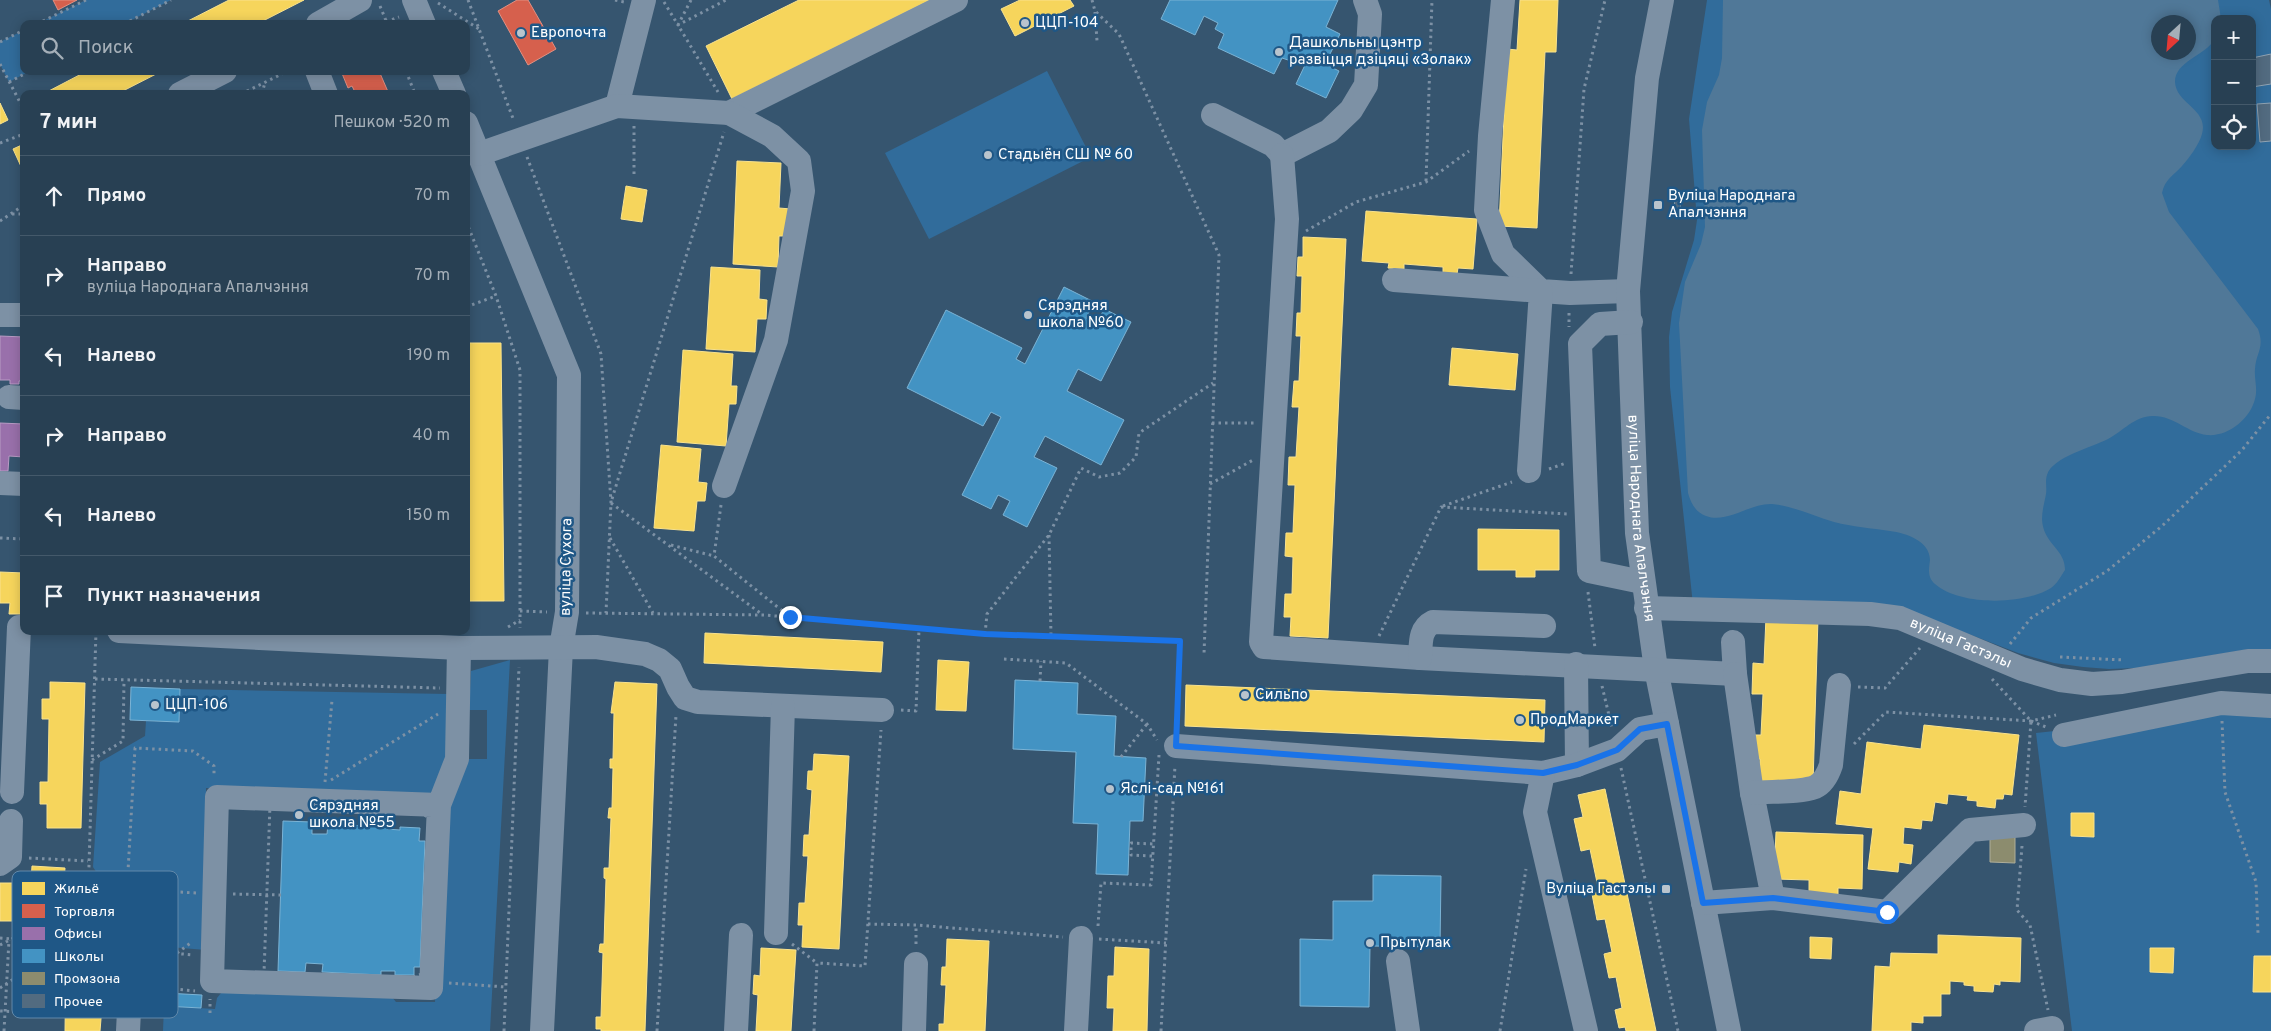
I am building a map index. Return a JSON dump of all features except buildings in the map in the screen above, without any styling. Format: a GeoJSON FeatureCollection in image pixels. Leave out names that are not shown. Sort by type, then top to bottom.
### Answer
{"type":"FeatureCollection","features":[{"type":"Feature","properties":{"kind":"street"},"geometry":{"type":"LineString","coordinates":[[325,20],[360,0]]}},
{"type":"Feature","properties":{"kind":"street"},"geometry":{"type":"LineString","coordinates":[[626,107],[644,0]]}},
{"type":"Feature","properties":{"kind":"street"},"geometry":{"type":"LineString","coordinates":[[730,113],[956,0]]}},
{"type":"Feature","properties":{"kind":"street"},"geometry":{"type":"LineString","coordinates":[[1282,155],[1329,131],[1351,110],[1366,85],[1370,14],[1365,0]]}},
{"type":"Feature","properties":{"kind":"street"},"geometry":{"type":"LineString","coordinates":[[1503,0],[1490,136],[1486,210],[1503,254],[1541,291],[1529,474]]}},
{"type":"Feature","properties":{"kind":"street","name":"вуліца Народнага Апалчэння"},"geometry":{"type":"LineString","coordinates":[[1662,0],[1647,78],[1628,291],[1631,322],[1637,533],[1642,582],[1656,669],[1729,1031]]}},
{"type":"Feature","properties":{"kind":"street"},"geometry":{"type":"LineString","coordinates":[[424,20],[425,1]]}},
{"type":"Feature","properties":{"kind":"street"},"geometry":{"type":"LineString","coordinates":[[188,90],[217,75]]}},
{"type":"Feature","properties":{"kind":"street"},"geometry":{"type":"LineString","coordinates":[[319,75],[324,90]]}},
{"type":"Feature","properties":{"kind":"street"},"geometry":{"type":"LineString","coordinates":[[446,75],[452,90]]}},
{"type":"Feature","properties":{"kind":"street"},"geometry":{"type":"LineString","coordinates":[[479,154],[626,107],[730,113],[772,136],[799,161],[802,192],[776,340],[724,486]]}},
{"type":"Feature","properties":{"kind":"street"},"geometry":{"type":"LineString","coordinates":[[1213,115],[1273,145],[1282,155],[1286,219],[1261,642],[1264,646],[1269,648],[1420,658],[1576,664],[1735,674]]}},
{"type":"Feature","properties":{"kind":"street","name":"вуліца Сухога"},"geometry":{"type":"LineString","coordinates":[[470,133],[569,375],[567,612],[561,648],[542,1031]]}},
{"type":"Feature","properties":{"kind":"street"},"geometry":{"type":"LineString","coordinates":[[1394,280],[1570,293],[1628,291]]}},
{"type":"Feature","properties":{"kind":"street"},"geometry":{"type":"LineString","coordinates":[[0,315],[20,315]]}},
{"type":"Feature","properties":{"kind":"street"},"geometry":{"type":"LineString","coordinates":[[1631,322],[1600,324],[1580,344],[1588,551],[1589,571],[1642,582]]}},
{"type":"Feature","properties":{"kind":"street"},"geometry":{"type":"LineString","coordinates":[[0,483],[20,484]]}},
{"type":"Feature","properties":{"kind":"street","name":"вуліца Гастэлы"},"geometry":{"type":"LineString","coordinates":[[1646,608],[1870,614],[1900,618],[2022,669],[2060,680],[2092,684],[2171,676],[2248,661],[2271,661]]}},
{"type":"Feature","properties":{"kind":"street"},"geometry":{"type":"LineString","coordinates":[[1420,658],[1422,633],[1425,626],[1433,622],[1544,626]]}},
{"type":"Feature","properties":{"kind":"street"},"geometry":{"type":"LineString","coordinates":[[12,792],[14,626]]}},
{"type":"Feature","properties":{"kind":"street"},"geometry":{"type":"LineString","coordinates":[[238,635],[445,642],[520,647],[596,647],[644,654],[659,660],[670,670],[686,698],[698,702],[882,710]]}},
{"type":"Feature","properties":{"kind":"street"},"geometry":{"type":"LineString","coordinates":[[439,805],[217,797],[212,981],[431,988],[439,805],[457,760],[458,695],[445,642]]}},
{"type":"Feature","properties":{"kind":"street"},"geometry":{"type":"LineString","coordinates":[[1733,642],[1735,674],[1752,793],[1773,898]]}},
{"type":"Feature","properties":{"kind":"street"},"geometry":{"type":"LineString","coordinates":[[1576,664],[1577,765]]}},
{"type":"Feature","properties":{"kind":"street"},"geometry":{"type":"LineString","coordinates":[[1752,793],[1804,789],[1815,787],[1823,781],[1831,765],[1839,685]]}},
{"type":"Feature","properties":{"kind":"street"},"geometry":{"type":"LineString","coordinates":[[2064,735],[2221,703],[2271,706]]}},
{"type":"Feature","properties":{"kind":"street"},"geometry":{"type":"LineString","coordinates":[[776,933],[783,706]]}},
{"type":"Feature","properties":{"kind":"street"},"geometry":{"type":"LineString","coordinates":[[1165,748],[1543,773],[1577,765],[1617,750],[1640,729],[1667,724]]}},
{"type":"Feature","properties":{"kind":"street"},"geometry":{"type":"LineString","coordinates":[[1543,773],[1535,812],[1586,1031]]}},
{"type":"Feature","properties":{"kind":"street"},"geometry":{"type":"LineString","coordinates":[[9,859],[12,821]]}},
{"type":"Feature","properties":{"kind":"street"},"geometry":{"type":"LineString","coordinates":[[1703,903],[1773,898],[1887,912],[1970,830],[2024,826]]}},
{"type":"Feature","properties":{"kind":"street"},"geometry":{"type":"LineString","coordinates":[[1076,1031],[1090,933]]}},
{"type":"Feature","properties":{"kind":"street"},"geometry":{"type":"LineString","coordinates":[[736,1031],[741,935]]}},
{"type":"Feature","properties":{"kind":"street"},"geometry":{"type":"LineString","coordinates":[[1398,961],[1408,1031]]}},
{"type":"Feature","properties":{"kind":"street"},"geometry":{"type":"LineString","coordinates":[[914,1031],[916,964]]}},
{"type":"Feature","properties":{"kind":"path"},"geometry":{"type":"LineString","coordinates":[[45,20],[86,0]]}},
{"type":"Feature","properties":{"kind":"path"},"geometry":{"type":"LineString","coordinates":[[132,20],[171,0]]}},
{"type":"Feature","properties":{"kind":"path"},"geometry":{"type":"LineString","coordinates":[[377,0],[385,20]]}},
{"type":"Feature","properties":{"kind":"path"},"geometry":{"type":"LineString","coordinates":[[468,0],[601,354],[611,502],[606,613]]}},
{"type":"Feature","properties":{"kind":"path"},"geometry":{"type":"LineString","coordinates":[[611,502],[730,113],[663,0]]}},
{"type":"Feature","properties":{"kind":"path"},"geometry":{"type":"LineString","coordinates":[[678,25],[691,0]]}},
{"type":"Feature","properties":{"kind":"path"},"geometry":{"type":"LineString","coordinates":[[678,25],[726,0]]}},
{"type":"Feature","properties":{"kind":"path"},"geometry":{"type":"LineString","coordinates":[[1092,0],[1095,11],[1097,41]]}},
{"type":"Feature","properties":{"kind":"path"},"geometry":{"type":"LineString","coordinates":[[1426,182],[1432,0]]}},
{"type":"Feature","properties":{"kind":"path"},"geometry":{"type":"LineString","coordinates":[[425,1],[462,20]]}},
{"type":"Feature","properties":{"kind":"path"},"geometry":{"type":"LineString","coordinates":[[1095,11],[1119,34],[1219,254],[1204,654]]}},
{"type":"Feature","properties":{"kind":"path"},"geometry":{"type":"LineString","coordinates":[[470,24],[479,29]]}},
{"type":"Feature","properties":{"kind":"path"},"geometry":{"type":"LineString","coordinates":[[0,42],[20,32]]}},
{"type":"Feature","properties":{"kind":"path"},"geometry":{"type":"LineString","coordinates":[[0,64],[20,103]]}},
{"type":"Feature","properties":{"kind":"path"},"geometry":{"type":"LineString","coordinates":[[9,82],[22,75]]}},
{"type":"Feature","properties":{"kind":"path"},"geometry":{"type":"LineString","coordinates":[[253,90],[280,75]]}},
{"type":"Feature","properties":{"kind":"path"},"geometry":{"type":"LineString","coordinates":[[408,75],[413,90]]}},
{"type":"Feature","properties":{"kind":"path"},"geometry":{"type":"LineString","coordinates":[[263,90],[266,82]]}},
{"type":"Feature","properties":{"kind":"path"},"geometry":{"type":"LineString","coordinates":[[626,107],[634,178]]}},
{"type":"Feature","properties":{"kind":"path"},"geometry":{"type":"LineString","coordinates":[[0,144],[20,136]]}},
{"type":"Feature","properties":{"kind":"path"},"geometry":{"type":"LineString","coordinates":[[1285,243],[1356,202],[1426,182],[1490,136]]}},
{"type":"Feature","properties":{"kind":"path"},"geometry":{"type":"LineString","coordinates":[[0,221],[20,208]]}},
{"type":"Feature","properties":{"kind":"path"},"geometry":{"type":"LineString","coordinates":[[11,214],[20,214]]}},
{"type":"Feature","properties":{"kind":"path"},"geometry":{"type":"LineString","coordinates":[[470,231],[496,296],[520,370],[520,647],[504,1031]]}},
{"type":"Feature","properties":{"kind":"path"},"geometry":{"type":"LineString","coordinates":[[470,306],[496,296]]}},
{"type":"Feature","properties":{"kind":"path"},"geometry":{"type":"LineString","coordinates":[[985,634],[987,614],[1049,536],[1082,468],[1099,477],[1120,473],[1136,457],[1139,433],[1213,383]]}},
{"type":"Feature","properties":{"kind":"path"},"geometry":{"type":"LineString","coordinates":[[2010,644],[2031,618],[2107,571],[2162,526],[2242,450],[2271,414]]}},
{"type":"Feature","properties":{"kind":"path"},"geometry":{"type":"LineString","coordinates":[[1212,423],[1274,423]]}},
{"type":"Feature","properties":{"kind":"path"},"geometry":{"type":"LineString","coordinates":[[1210,484],[1273,448]]}},
{"type":"Feature","properties":{"kind":"path"},"geometry":{"type":"LineString","coordinates":[[1370,655],[1441,507],[1529,474],[1572,461]]}},
{"type":"Feature","properties":{"kind":"path"},"geometry":{"type":"LineString","coordinates":[[714,556],[724,486]]}},
{"type":"Feature","properties":{"kind":"path"},"geometry":{"type":"LineString","coordinates":[[611,502],[764,615]]}},
{"type":"Feature","properties":{"kind":"path"},"geometry":{"type":"LineString","coordinates":[[1441,507],[1568,514]]}},
{"type":"Feature","properties":{"kind":"path"},"geometry":{"type":"LineString","coordinates":[[1049,536],[1051,637]]}},
{"type":"Feature","properties":{"kind":"path"},"geometry":{"type":"LineString","coordinates":[[609,537],[654,613]]}},
{"type":"Feature","properties":{"kind":"path"},"geometry":{"type":"LineString","coordinates":[[0,538],[20,539]]}},
{"type":"Feature","properties":{"kind":"path"},"geometry":{"type":"LineString","coordinates":[[668,545],[714,556],[790,617]]}},
{"type":"Feature","properties":{"kind":"path"},"geometry":{"type":"LineString","coordinates":[[520,611],[764,615],[985,634],[1180,641],[1153,844],[1151,885],[1101,883],[1090,933]]}},
{"type":"Feature","properties":{"kind":"path"},"geometry":{"type":"LineString","coordinates":[[776,933],[817,963],[865,966],[882,710],[916,711],[920,629]]}},
{"type":"Feature","properties":{"kind":"path"},"geometry":{"type":"LineString","coordinates":[[1839,685],[1885,688],[1923,645],[1930,630]]}},
{"type":"Feature","properties":{"kind":"path"},"geometry":{"type":"LineString","coordinates":[[88,871],[96,635]]}},
{"type":"Feature","properties":{"kind":"path"},"geometry":{"type":"LineString","coordinates":[[1004,659],[1066,663],[1147,724],[1165,748],[1166,943],[1161,1031]]}},
{"type":"Feature","properties":{"kind":"path"},"geometry":{"type":"LineString","coordinates":[[1040,681],[1041,661]]}},
{"type":"Feature","properties":{"kind":"path"},"geometry":{"type":"LineString","coordinates":[[95,679],[458,695]]}},
{"type":"Feature","properties":{"kind":"path"},"geometry":{"type":"LineString","coordinates":[[92,761],[123,741],[124,680]]}},
{"type":"Feature","properties":{"kind":"path"},"geometry":{"type":"LineString","coordinates":[[657,1031],[678,687]]}},
{"type":"Feature","properties":{"kind":"path"},"geometry":{"type":"LineString","coordinates":[[332,700],[325,784],[458,695]]}},
{"type":"Feature","properties":{"kind":"path"},"geometry":{"type":"LineString","coordinates":[[2221,703],[2225,792],[2256,882],[2258,933]]}},
{"type":"Feature","properties":{"kind":"path"},"geometry":{"type":"LineString","coordinates":[[1852,752],[1854,743],[1886,712],[2030,721]]}},
{"type":"Feature","properties":{"kind":"path"},"geometry":{"type":"LineString","coordinates":[[1121,757],[1147,724]]}},
{"type":"Feature","properties":{"kind":"path"},"geometry":{"type":"LineString","coordinates":[[128,871],[135,748],[193,751],[214,766],[214,790],[217,797]]}},
{"type":"Feature","properties":{"kind":"path"},"geometry":{"type":"LineString","coordinates":[[270,805],[418,811],[429,818],[431,827],[425,963],[422,974],[410,978],[264,973],[266,895],[270,805]]}},
{"type":"Feature","properties":{"kind":"path"},"geometry":{"type":"LineString","coordinates":[[1152,856],[1131,855],[1131,843],[1153,844]]}},
{"type":"Feature","properties":{"kind":"path"},"geometry":{"type":"LineString","coordinates":[[12,898],[9,859],[88,861]]}},
{"type":"Feature","properties":{"kind":"path"},"geometry":{"type":"LineString","coordinates":[[1500,1031],[1528,859]]}},
{"type":"Feature","properties":{"kind":"path"},"geometry":{"type":"LineString","coordinates":[[178,892],[281,895]]}},
{"type":"Feature","properties":{"kind":"path"},"geometry":{"type":"LineString","coordinates":[[868,924],[1090,933],[1166,943]]}},
{"type":"Feature","properties":{"kind":"path"},"geometry":{"type":"LineString","coordinates":[[0,938],[12,939]]}},
{"type":"Feature","properties":{"kind":"path"},"geometry":{"type":"LineString","coordinates":[[0,945],[12,938]]}},
{"type":"Feature","properties":{"kind":"path"},"geometry":{"type":"LineString","coordinates":[[4,1031],[9,939]]}},
{"type":"Feature","properties":{"kind":"path"},"geometry":{"type":"LineString","coordinates":[[178,954],[212,956]]}},
{"type":"Feature","properties":{"kind":"path"},"geometry":{"type":"LineString","coordinates":[[814,1031],[817,963]]}},
{"type":"Feature","properties":{"kind":"path"},"geometry":{"type":"LineString","coordinates":[[0,988],[12,979]]}},
{"type":"Feature","properties":{"kind":"path"},"geometry":{"type":"LineString","coordinates":[[432,981],[506,987]]}},
{"type":"Feature","properties":{"kind":"path"},"geometry":{"type":"LineString","coordinates":[[0,1011],[12,1011]]}},
{"type":"Feature","properties":{"kind":"shaded area"},"geometry":{"type":"Polygon","coordinates":[[[86,0],[171,0],[132,20],[45,20],[86,0]]]}},
{"type":"Feature","properties":{"kind":"shaded area"},"geometry":{"type":"Polygon","coordinates":[[[1707,0],[2269,0],[2271,9],[2271,649],[2250,649],[2137,668],[2109,669],[2054,663],[2018,653],[1927,618],[1693,605],[1670,387],[1669,337],[1672,312],[1694,240],[1697,220],[1689,119],[1707,0]]]}},
{"type":"Feature","properties":{"kind":"shaded area"},"geometry":{"type":"Polygon","coordinates":[[[1723,0],[2218,0],[2220,15],[2211,15],[2211,44],[2196,56],[2196,15],[2151,15],[2151,60],[2191,60],[2180,69],[2176,75],[2175,82],[2181,96],[2201,118],[2203,125],[2202,134],[2194,151],[2167,181],[2162,193],[2169,212],[2258,329],[2261,341],[2255,369],[2256,395],[2248,413],[2243,420],[2230,430],[2215,435],[2200,434],[2175,421],[2147,416],[2135,421],[2108,439],[2074,453],[2057,463],[2050,469],[2046,477],[2042,521],[2048,538],[2063,560],[2065,570],[2051,588],[2025,598],[1992,601],[1960,596],[1946,591],[1931,579],[1929,573],[1929,553],[1926,548],[1916,539],[1903,534],[1841,524],[1796,509],[1772,504],[1714,518],[1699,512],[1692,504],[1688,493],[1679,323],[1685,282],[1701,244],[1705,227],[1702,130],[1707,102],[1719,75],[1722,58],[1723,0]]]}},
{"type":"Feature","properties":{"kind":"shaded area"},"geometry":{"type":"Polygon","coordinates":[[[20,32],[20,75],[22,75],[9,82],[0,64],[0,42],[20,32]]]}},
{"type":"Feature","properties":{"kind":"shaded area","name":"Стадыён СШ № 60"},"geometry":{"type":"Polygon","coordinates":[[[1047,71],[1091,157],[929,239],[885,153],[1047,71]]]}},
{"type":"Feature","properties":{"kind":"shaded area"},"geometry":{"type":"Polygon","coordinates":[[[510,660],[490,1031],[163,1031],[164,1018],[178,1018],[178,1007],[215,1009],[217,998],[225,988],[388,992],[396,1002],[435,1002],[445,807],[469,759],[487,759],[487,710],[469,710],[471,671],[510,660]]]}},
{"type":"Feature","properties":{"kind":"shaded area"},"geometry":{"type":"Polygon","coordinates":[[[180,689],[448,694],[446,765],[433,794],[206,788],[206,950],[178,948],[178,871],[96,871],[93,867],[100,762],[145,736],[146,721],[179,722],[180,689]]]}},
{"type":"Feature","properties":{"kind":"shaded area"},"geometry":{"type":"Polygon","coordinates":[[[2212,714],[2271,715],[2271,1031],[2072,1031],[2036,733],[2212,714]]]}},
{"type":"Feature","properties":{"kind":"place","name":"ЦЦП-104"},"geometry":{"type":"Point","coordinates":[1025,23]}},
{"type":"Feature","properties":{"kind":"place","name":"Европочта"},"geometry":{"type":"Point","coordinates":[521,33]}},
{"type":"Feature","properties":{"kind":"place","name":"Дашкольны цэнтр развіцця дзіцяці «Золак»"},"geometry":{"type":"Point","coordinates":[1279,52]}},
{"type":"Feature","properties":{"kind":"place","name":"Стадыён СШ № 60"},"geometry":{"type":"Point","coordinates":[988,155]}},
{"type":"Feature","properties":{"kind":"place","name":"Вуліца Народнага Апалчэння"},"geometry":{"type":"Point","coordinates":[1658,205]}},
{"type":"Feature","properties":{"kind":"place","name":"Сярэдняя школа №60"},"geometry":{"type":"Point","coordinates":[1028,315]}},
{"type":"Feature","properties":{"kind":"place","name":"Сильпо"},"geometry":{"type":"Point","coordinates":[1245,695]}},
{"type":"Feature","properties":{"kind":"place","name":"ЦЦП-106"},"geometry":{"type":"Point","coordinates":[155,705]}},
{"type":"Feature","properties":{"kind":"place","name":"ПродМаркет"},"geometry":{"type":"Point","coordinates":[1520,720]}},
{"type":"Feature","properties":{"kind":"place","name":"Яслі-сад №161"},"geometry":{"type":"Point","coordinates":[1110,789]}},
{"type":"Feature","properties":{"kind":"place","name":"Сярэдняя школа №55"},"geometry":{"type":"Point","coordinates":[299,815]}},
{"type":"Feature","properties":{"kind":"place","name":"Вуліца Гастэлы"},"geometry":{"type":"Point","coordinates":[1666,889]}},
{"type":"Feature","properties":{"kind":"place","name":"Прытулак"},"geometry":{"type":"Point","coordinates":[1370,943]}},
{"type":"Feature","properties":{"kind":"route"},"geometry":{"type":"LineString","coordinates":[[790,617],[985,634],[1180,641],[1176,746],[1543,773],[1577,765],[1617,750],[1640,729],[1667,724],[1703,903],[1773,898],[1887,912]]}}]}
